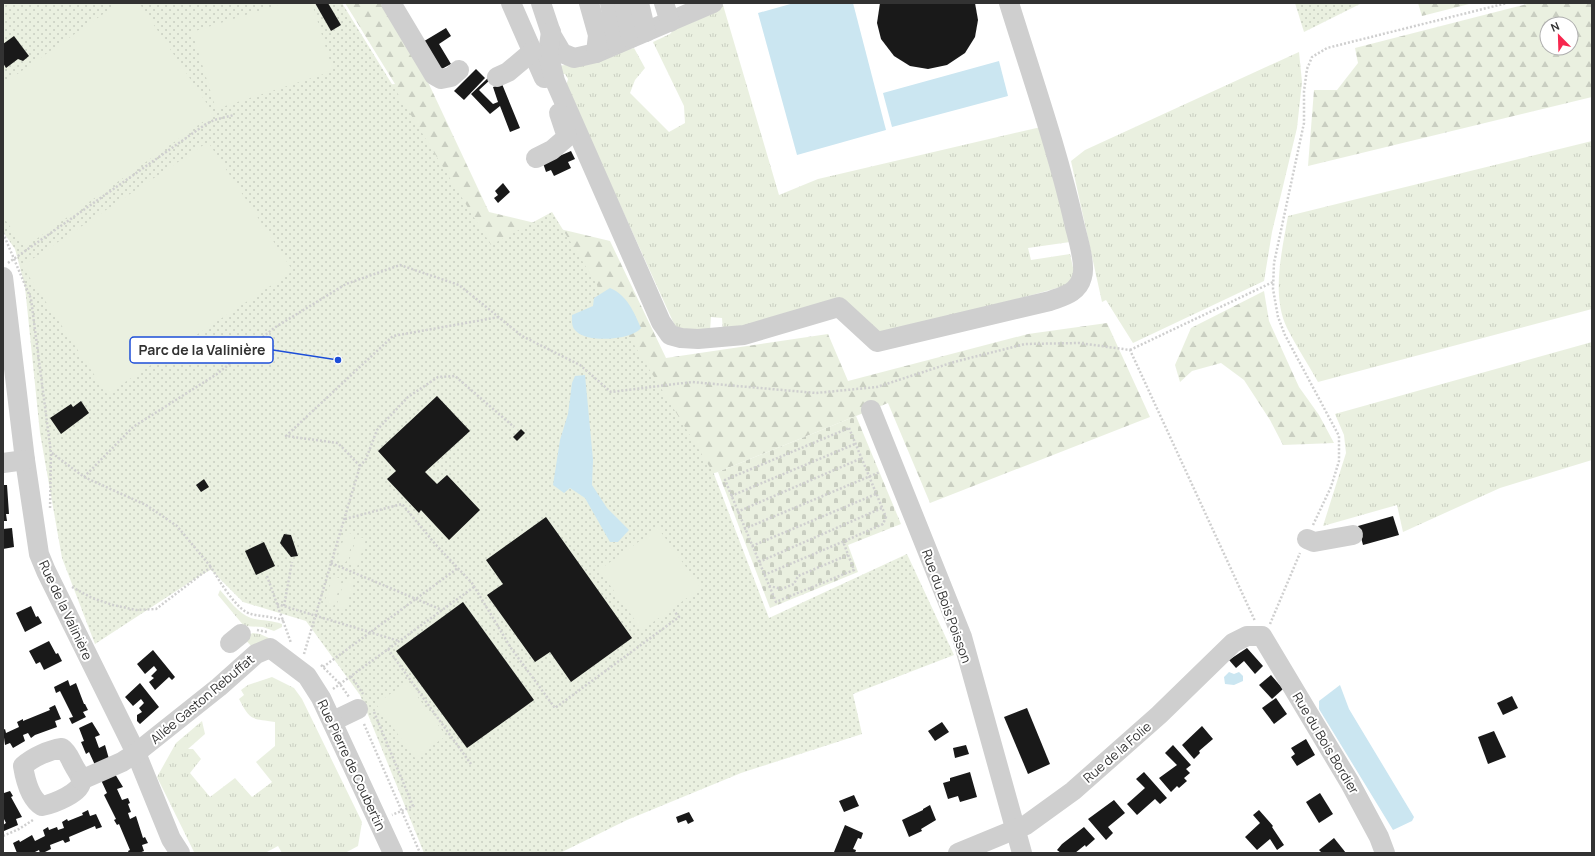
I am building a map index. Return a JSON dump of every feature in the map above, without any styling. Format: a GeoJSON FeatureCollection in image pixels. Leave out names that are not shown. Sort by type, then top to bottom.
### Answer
{"type":"FeatureCollection","features":[{"type":"Feature","properties":{"kind":"street"},"geometry":{"type":"LineString","coordinates":[[391,3],[434,75],[440,79],[451,77],[459,70]]}},
{"type":"Feature","properties":{"kind":"street"},"geometry":{"type":"LineString","coordinates":[[511,3],[533,51],[567,138],[552,150],[536,158]]}},
{"type":"Feature","properties":{"kind":"street"},"geometry":{"type":"LineString","coordinates":[[541,3],[551,32],[562,53],[574,58],[596,54],[656,23],[713,3]]}},
{"type":"Feature","properties":{"kind":"street"},"geometry":{"type":"LineString","coordinates":[[589,3],[598,35],[596,54]]}},
{"type":"Feature","properties":{"kind":"street"},"geometry":{"type":"LineString","coordinates":[[610,3],[656,23]]}},
{"type":"Feature","properties":{"kind":"street"},"geometry":{"type":"LineString","coordinates":[[624,3],[656,23]]}},
{"type":"Feature","properties":{"kind":"street"},"geometry":{"type":"LineString","coordinates":[[639,3],[656,23]]}},
{"type":"Feature","properties":{"kind":"street"},"geometry":{"type":"LineString","coordinates":[[650,3],[656,23]]}},
{"type":"Feature","properties":{"kind":"street"},"geometry":{"type":"LineString","coordinates":[[551,32],[548,52],[554,80],[661,322],[670,335],[681,338],[698,339],[744,335],[838,307],[877,342],[1050,301],[1070,294],[1078,286],[1083,276],[1081,250],[1066,186],[1009,3]]}},
{"type":"Feature","properties":{"kind":"street"},"geometry":{"type":"LineString","coordinates":[[496,77],[508,72],[533,51]]}},
{"type":"Feature","properties":{"kind":"street","name":"Rue de la Valinière"},"geometry":{"type":"LineString","coordinates":[[3,277],[25,460],[39,554],[136,753],[171,839],[180,853]]}},
{"type":"Feature","properties":{"kind":"street","name":"Rue du Bois Poisson"},"geometry":{"type":"LineString","coordinates":[[871,410],[962,637],[1022,853]]}},
{"type":"Feature","properties":{"kind":"street"},"geometry":{"type":"LineString","coordinates":[[3,463],[25,460]]}},
{"type":"Feature","properties":{"kind":"street"},"geometry":{"type":"LineString","coordinates":[[1307,539],[1314,542],[1353,535]]}},
{"type":"Feature","properties":{"kind":"street","name":"Rue de la Folie"},"geometry":{"type":"LineString","coordinates":[[958,853],[1026,825],[1073,791],[1159,715],[1233,643],[1247,636],[1262,636]]}},
{"type":"Feature","properties":{"kind":"street","name":"Rue du Bois Bordier"},"geometry":{"type":"LineString","coordinates":[[1262,636],[1350,784],[1379,837],[1385,853]]}},
{"type":"Feature","properties":{"kind":"street","name":"Allée Gaston Rebuffat"},"geometry":{"type":"LineString","coordinates":[[81,780],[122,762],[136,753],[256,654],[270,648]]}},
{"type":"Feature","properties":{"kind":"street","name":"Rue Pierre de Coubertin"},"geometry":{"type":"LineString","coordinates":[[270,648],[307,676],[321,698],[334,721],[393,853]]}},
{"type":"Feature","properties":{"kind":"street"},"geometry":{"type":"LineString","coordinates":[[334,721],[365,704]]}},
{"type":"Feature","properties":{"kind":"street"},"geometry":{"type":"LineString","coordinates":[[62,748],[67,752],[81,780],[79,787],[74,792],[42,806],[37,803],[25,775],[23,766],[28,761],[54,749],[62,748]]}},
{"type":"Feature","properties":{"kind":"path"},"geometry":{"type":"LineString","coordinates":[[1262,636],[1270,624],[1331,487],[1339,461],[1339,436],[1284,335],[1278,317],[1272,289],[1274,263],[1280,230],[1304,123],[1304,90],[1307,69],[1312,57],[1327,48],[1507,3]]}},
{"type":"Feature","properties":{"kind":"path"},"geometry":{"type":"LineString","coordinates":[[3,267],[206,124],[214,120],[234,115]]}},
{"type":"Feature","properties":{"kind":"path"},"geometry":{"type":"LineString","coordinates":[[3,233],[31,299],[51,453],[50,517]]}},
{"type":"Feature","properties":{"kind":"path"},"geometry":{"type":"LineString","coordinates":[[84,477],[134,427],[217,374],[274,328],[346,284],[400,265],[460,285],[522,336],[580,365],[611,392],[692,382],[816,393],[877,387],[954,362],[1025,344],[1079,343],[1130,350],[1273,282]]}},
{"type":"Feature","properties":{"kind":"path"},"geometry":{"type":"LineString","coordinates":[[360,466],[338,443],[286,436],[393,336],[500,318]]}},
{"type":"Feature","properties":{"kind":"path"},"geometry":{"type":"LineString","coordinates":[[1130,350],[1262,636]]}},
{"type":"Feature","properties":{"kind":"path"},"geometry":{"type":"LineString","coordinates":[[300,670],[360,466],[366,459],[377,430],[408,397],[438,377],[454,376],[514,427]]}},
{"type":"Feature","properties":{"kind":"path"},"geometry":{"type":"LineString","coordinates":[[764,575],[883,524],[886,517],[849,428],[724,480],[744,529],[752,546],[764,575],[776,602],[854,570],[844,544],[847,540]]}},
{"type":"Feature","properties":{"kind":"path"},"geometry":{"type":"LineString","coordinates":[[731,496],[855,444]]}},
{"type":"Feature","properties":{"kind":"path"},"geometry":{"type":"LineString","coordinates":[[51,453],[84,477],[146,505],[177,526],[211,567],[231,598],[249,614],[270,616],[284,621]]}},
{"type":"Feature","properties":{"kind":"path"},"geometry":{"type":"LineString","coordinates":[[737,512],[862,458]]}},
{"type":"Feature","properties":{"kind":"path"},"geometry":{"type":"LineString","coordinates":[[744,529],[894,467]]}},
{"type":"Feature","properties":{"kind":"path"},"geometry":{"type":"LineString","coordinates":[[752,546],[876,494]]}},
{"type":"Feature","properties":{"kind":"path"},"geometry":{"type":"LineString","coordinates":[[345,519],[402,504],[474,587],[510,648],[555,708],[679,617],[674,611]]}},
{"type":"Feature","properties":{"kind":"path"},"geometry":{"type":"LineString","coordinates":[[759,562],[882,508]]}},
{"type":"Feature","properties":{"kind":"path"},"geometry":{"type":"LineString","coordinates":[[769,585],[782,589],[794,584],[798,576],[848,555]]}},
{"type":"Feature","properties":{"kind":"path"},"geometry":{"type":"LineString","coordinates":[[284,606],[292,562]]}},
{"type":"Feature","properties":{"kind":"path"},"geometry":{"type":"LineString","coordinates":[[331,563],[442,610]]}},
{"type":"Feature","properties":{"kind":"path"},"geometry":{"type":"LineString","coordinates":[[69,585],[92,598],[113,605],[136,610],[156,609],[211,567]]}},
{"type":"Feature","properties":{"kind":"path"},"geometry":{"type":"LineString","coordinates":[[323,667],[458,568]]}},
{"type":"Feature","properties":{"kind":"path"},"geometry":{"type":"LineString","coordinates":[[267,576],[292,645]]}},
{"type":"Feature","properties":{"kind":"path"},"geometry":{"type":"LineString","coordinates":[[321,698],[474,587]]}},
{"type":"Feature","properties":{"kind":"path"},"geometry":{"type":"LineString","coordinates":[[277,604],[371,631],[400,641]]}},
{"type":"Feature","properties":{"kind":"path"},"geometry":{"type":"LineString","coordinates":[[388,649],[471,764]]}},
{"type":"Feature","properties":{"kind":"path"},"geometry":{"type":"LineString","coordinates":[[351,676],[413,806],[379,821]]}},
{"type":"Feature","properties":{"kind":"path"},"geometry":{"type":"LineString","coordinates":[[365,704],[402,811],[420,853]]}},
{"type":"Feature","properties":{"kind":"path"},"geometry":{"type":"LineString","coordinates":[[3,836],[33,820],[42,806]]}},
{"type":"Feature","properties":{"kind":"green space"},"geometry":{"type":"Polygon","coordinates":[[[3,3],[342,3],[491,245],[552,212],[714,474],[769,618],[907,554],[954,655],[853,694],[862,734],[741,773],[627,820],[560,853],[424,853],[360,695],[306,621],[243,602],[210,569],[95,644],[62,558],[40,433],[25,287],[15,249],[3,232],[3,3]]]}},
{"type":"Feature","properties":{"kind":"green space"},"geometry":{"type":"Polygon","coordinates":[[[119,3],[139,3],[214,114],[25,247],[3,217],[3,84],[119,3]]]}},
{"type":"Feature","properties":{"kind":"green space"},"geometry":{"type":"Polygon","coordinates":[[[284,3],[312,3],[333,71],[216,109],[192,32],[284,3]]]}},
{"type":"Feature","properties":{"kind":"green space"},"geometry":{"type":"Polygon","coordinates":[[[345,3],[382,3],[427,80],[489,212],[610,241],[666,358],[828,334],[848,381],[1028,334],[1107,323],[1150,417],[930,503],[888,403],[718,472],[607,503],[304,518],[97,633],[311,93],[395,84],[345,3]]]}},
{"type":"Feature","properties":{"kind":"green space"},"geometry":{"type":"Polygon","coordinates":[[[1295,3],[1362,3],[1304,32],[1295,3]]]}},
{"type":"Feature","properties":{"kind":"green space"},"geometry":{"type":"Polygon","coordinates":[[[1418,3],[1473,3],[1422,16],[1418,3]]]}},
{"type":"Feature","properties":{"kind":"green space"},"geometry":{"type":"Polygon","coordinates":[[[1531,3],[1592,3],[1592,97],[1308,166],[1314,90],[1337,90],[1358,63],[1355,48],[1531,3]]]}},
{"type":"Feature","properties":{"kind":"green space"},"geometry":{"type":"Polygon","coordinates":[[[723,5],[779,195],[818,179],[1041,127],[1070,242],[1028,248],[1031,260],[1070,254],[1074,272],[1068,285],[879,338],[836,301],[723,332],[722,318],[711,317],[710,331],[684,331],[675,326],[566,86],[568,79],[565,74],[560,74],[557,66],[573,64],[634,48],[645,68],[635,80],[630,93],[669,132],[685,123],[684,106],[653,42],[670,34],[680,22],[723,5]]]}},
{"type":"Feature","properties":{"kind":"green space"},"geometry":{"type":"Polygon","coordinates":[[[1299,52],[1302,82],[1297,128],[1272,232],[1264,281],[1133,343],[1106,300],[1102,302],[1071,161],[1085,150],[1299,52]]]}},
{"type":"Feature","properties":{"kind":"green space"},"geometry":{"type":"Polygon","coordinates":[[[1592,141],[1592,309],[1318,382],[1294,342],[1282,315],[1279,273],[1288,216],[1592,141]]]}},
{"type":"Feature","properties":{"kind":"green space"},"geometry":{"type":"Polygon","coordinates":[[[208,142],[293,271],[107,394],[22,266],[208,142]]]}},
{"type":"Feature","properties":{"kind":"green space"},"geometry":{"type":"Polygon","coordinates":[[[1264,291],[1269,321],[1299,387],[1319,415],[1334,443],[1283,445],[1270,420],[1244,380],[1221,363],[1192,371],[1180,382],[1175,365],[1191,328],[1264,291]]]}},
{"type":"Feature","properties":{"kind":"green space"},"geometry":{"type":"Polygon","coordinates":[[[1592,342],[1592,460],[1500,488],[1403,532],[1397,505],[1323,526],[1346,453],[1344,435],[1335,414],[1592,342]]]}},
{"type":"Feature","properties":{"kind":"green space"},"geometry":{"type":"Polygon","coordinates":[[[856,416],[901,524],[848,545],[858,572],[770,608],[718,472],[856,416]]]}},
{"type":"Feature","properties":{"kind":"green space"},"geometry":{"type":"Polygon","coordinates":[[[658,528],[701,588],[642,630],[599,570],[658,528]]]}},
{"type":"Feature","properties":{"kind":"green space"},"geometry":{"type":"Polygon","coordinates":[[[346,532],[355,535],[346,562],[337,559],[346,532]]]}},
{"type":"Feature","properties":{"kind":"green space"},"geometry":{"type":"Polygon","coordinates":[[[357,536],[366,539],[357,567],[348,564],[357,536]]]}},
{"type":"Feature","properties":{"kind":"green space"},"geometry":{"type":"Polygon","coordinates":[[[333,576],[342,579],[333,607],[324,604],[333,576]]]}},
{"type":"Feature","properties":{"kind":"green space"},"geometry":{"type":"Polygon","coordinates":[[[345,579],[354,582],[345,609],[336,607],[345,579]]]}},
{"type":"Feature","properties":{"kind":"green space"},"geometry":{"type":"Polygon","coordinates":[[[220,590],[234,606],[247,616],[282,624],[282,627],[274,631],[263,627],[244,626],[218,595],[220,590]]]}},
{"type":"Feature","properties":{"kind":"green space"},"geometry":{"type":"Polygon","coordinates":[[[253,633],[260,634],[271,639],[252,647],[243,637],[253,633]]]}},
{"type":"Feature","properties":{"kind":"green space"},"geometry":{"type":"Polygon","coordinates":[[[272,677],[294,688],[302,699],[362,822],[358,846],[345,853],[282,853],[278,846],[265,853],[194,852],[157,777],[176,743],[202,721],[205,734],[188,749],[193,749],[201,759],[190,773],[210,797],[235,778],[252,797],[272,782],[256,762],[275,746],[275,722],[253,718],[246,712],[239,699],[244,695],[241,690],[248,685],[272,677]]]}},
{"type":"Feature","properties":{"kind":"green space"},"geometry":{"type":"Polygon","coordinates":[[[407,682],[446,736],[415,758],[376,704],[407,682]]]}},
{"type":"Feature","properties":{"kind":"water"},"geometry":{"type":"Polygon","coordinates":[[[794,3],[853,3],[886,130],[797,155],[758,13],[794,3]]]}},
{"type":"Feature","properties":{"kind":"water"},"geometry":{"type":"Polygon","coordinates":[[[999,61],[1008,96],[892,127],[883,93],[999,61]]]}},
{"type":"Feature","properties":{"kind":"water"},"geometry":{"type":"Polygon","coordinates":[[[610,288],[621,295],[633,310],[641,328],[629,335],[610,339],[591,338],[577,332],[573,326],[572,315],[593,306],[594,298],[610,288]]]}},
{"type":"Feature","properties":{"kind":"water"},"geometry":{"type":"Polygon","coordinates":[[[585,375],[593,460],[592,485],[607,508],[629,530],[618,542],[610,542],[585,498],[570,488],[564,493],[553,485],[560,440],[568,414],[572,383],[575,376],[585,375]]]}},
{"type":"Feature","properties":{"kind":"water"},"geometry":{"type":"Polygon","coordinates":[[[1229,672],[1234,674],[1239,672],[1243,676],[1243,681],[1234,685],[1225,684],[1224,677],[1229,672]]]}},
{"type":"Feature","properties":{"kind":"water"},"geometry":{"type":"Polygon","coordinates":[[[1340,685],[1349,709],[1414,817],[1412,821],[1393,830],[1319,709],[1319,701],[1340,685]]]}},
{"type":"Feature","properties":{"kind":"building"},"geometry":{"type":"Polygon","coordinates":[[[315,3],[328,3],[341,25],[331,31],[315,3]]]}},
{"type":"Feature","properties":{"kind":"building"},"geometry":{"type":"Polygon","coordinates":[[[880,3],[975,3],[978,20],[975,37],[965,53],[947,65],[928,69],[910,66],[894,56],[881,39],[877,23],[880,3]]]}},
{"type":"Feature","properties":{"kind":"building"},"geometry":{"type":"Polygon","coordinates":[[[446,28],[451,36],[439,44],[451,64],[438,71],[421,43],[446,28]]]}},
{"type":"Feature","properties":{"kind":"building"},"geometry":{"type":"Polygon","coordinates":[[[14,36],[29,56],[23,61],[18,59],[6,68],[3,63],[3,44],[14,36]]]}},
{"type":"Feature","properties":{"kind":"building"},"geometry":{"type":"Polygon","coordinates":[[[476,69],[485,78],[464,100],[454,91],[476,69]]]}},
{"type":"Feature","properties":{"kind":"building"},"geometry":{"type":"Polygon","coordinates":[[[489,77],[491,79],[479,90],[493,104],[498,102],[493,87],[502,84],[520,128],[510,132],[500,106],[490,114],[471,94],[489,77]]]}},
{"type":"Feature","properties":{"kind":"building"},"geometry":{"type":"Polygon","coordinates":[[[571,151],[575,159],[568,162],[571,168],[554,176],[551,170],[546,172],[543,163],[571,151]]]}},
{"type":"Feature","properties":{"kind":"building"},"geometry":{"type":"Polygon","coordinates":[[[503,183],[510,192],[498,203],[494,198],[498,195],[495,191],[503,183]]]}},
{"type":"Feature","properties":{"kind":"building"},"geometry":{"type":"Polygon","coordinates":[[[437,396],[470,431],[425,472],[437,484],[447,475],[480,510],[449,540],[421,510],[419,513],[387,479],[396,471],[378,451],[437,396]]]}},
{"type":"Feature","properties":{"kind":"building"},"geometry":{"type":"Polygon","coordinates":[[[81,401],[89,413],[61,434],[50,418],[71,404],[73,407],[81,401]]]}},
{"type":"Feature","properties":{"kind":"building"},"geometry":{"type":"Polygon","coordinates":[[[521,429],[525,433],[517,441],[513,437],[521,429]]]}},
{"type":"Feature","properties":{"kind":"building"},"geometry":{"type":"Polygon","coordinates":[[[204,479],[209,487],[201,492],[196,485],[204,479]]]}},
{"type":"Feature","properties":{"kind":"building"},"geometry":{"type":"Polygon","coordinates":[[[3,485],[7,485],[9,514],[6,514],[7,521],[3,521],[3,485]]]}},
{"type":"Feature","properties":{"kind":"building"},"geometry":{"type":"Polygon","coordinates":[[[1393,516],[1399,535],[1363,545],[1358,526],[1393,516]]]}},
{"type":"Feature","properties":{"kind":"building"},"geometry":{"type":"Polygon","coordinates":[[[546,517],[632,638],[571,682],[550,652],[535,662],[487,595],[503,584],[486,560],[546,517]]]}},
{"type":"Feature","properties":{"kind":"building"},"geometry":{"type":"Polygon","coordinates":[[[12,528],[14,547],[3,549],[3,529],[12,528]]]}},
{"type":"Feature","properties":{"kind":"building"},"geometry":{"type":"Polygon","coordinates":[[[284,534],[291,535],[298,556],[291,557],[280,543],[284,534]]]}},
{"type":"Feature","properties":{"kind":"building"},"geometry":{"type":"Polygon","coordinates":[[[264,542],[275,566],[256,575],[245,551],[264,542]]]}},
{"type":"Feature","properties":{"kind":"building"},"geometry":{"type":"Polygon","coordinates":[[[463,602],[534,700],[467,748],[396,651],[463,602]]]}},
{"type":"Feature","properties":{"kind":"building"},"geometry":{"type":"Polygon","coordinates":[[[31,606],[36,617],[38,616],[42,623],[25,632],[16,613],[31,606]]]}},
{"type":"Feature","properties":{"kind":"building"},"geometry":{"type":"Polygon","coordinates":[[[49,641],[56,654],[58,653],[62,661],[44,670],[40,662],[36,664],[29,651],[49,641]]]}},
{"type":"Feature","properties":{"kind":"building"},"geometry":{"type":"Polygon","coordinates":[[[1247,648],[1263,666],[1255,674],[1244,661],[1236,668],[1229,660],[1247,648]]]}},
{"type":"Feature","properties":{"kind":"building"},"geometry":{"type":"Polygon","coordinates":[[[153,650],[175,677],[172,680],[169,677],[155,690],[149,682],[154,678],[151,676],[157,670],[154,666],[145,674],[137,664],[153,650]]]}},
{"type":"Feature","properties":{"kind":"building"},"geometry":{"type":"Polygon","coordinates":[[[1271,675],[1283,689],[1272,699],[1259,685],[1271,675]]]}},
{"type":"Feature","properties":{"kind":"building"},"geometry":{"type":"Polygon","coordinates":[[[68,680],[70,686],[76,683],[84,704],[88,710],[83,712],[86,717],[72,724],[69,718],[73,717],[60,691],[56,693],[54,687],[68,680]]]}},
{"type":"Feature","properties":{"kind":"building"},"geometry":{"type":"Polygon","coordinates":[[[140,683],[159,707],[140,724],[137,721],[137,715],[142,712],[139,708],[144,703],[141,699],[133,706],[125,697],[140,683]]]}},
{"type":"Feature","properties":{"kind":"building"},"geometry":{"type":"Polygon","coordinates":[[[1512,696],[1518,708],[1503,715],[1497,703],[1512,696]]]}},
{"type":"Feature","properties":{"kind":"building"},"geometry":{"type":"Polygon","coordinates":[[[1276,698],[1287,714],[1274,724],[1262,708],[1276,698]]]}},
{"type":"Feature","properties":{"kind":"building"},"geometry":{"type":"Polygon","coordinates":[[[55,705],[61,719],[55,721],[57,727],[35,735],[31,738],[28,733],[23,735],[25,741],[13,748],[10,743],[5,745],[3,730],[5,729],[6,733],[19,727],[17,722],[50,710],[49,708],[55,705]]]}},
{"type":"Feature","properties":{"kind":"building"},"geometry":{"type":"Polygon","coordinates":[[[1027,708],[1050,764],[1028,774],[1004,717],[1027,708]]]}},
{"type":"Feature","properties":{"kind":"building"},"geometry":{"type":"Polygon","coordinates":[[[92,722],[100,735],[95,737],[99,748],[105,745],[109,759],[95,765],[89,752],[86,754],[81,742],[84,741],[79,728],[92,722]]]}},
{"type":"Feature","properties":{"kind":"building"},"geometry":{"type":"Polygon","coordinates":[[[942,722],[949,732],[935,741],[928,731],[942,722]]]}},
{"type":"Feature","properties":{"kind":"building"},"geometry":{"type":"Polygon","coordinates":[[[1202,726],[1213,739],[1199,751],[1200,753],[1194,759],[1182,745],[1202,726]]]}},
{"type":"Feature","properties":{"kind":"building"},"geometry":{"type":"Polygon","coordinates":[[[1494,731],[1506,757],[1488,764],[1478,737],[1494,731]]]}},
{"type":"Feature","properties":{"kind":"building"},"geometry":{"type":"Polygon","coordinates":[[[1306,739],[1315,755],[1297,766],[1291,757],[1295,754],[1291,748],[1306,739]]]}},
{"type":"Feature","properties":{"kind":"building"},"geometry":{"type":"Polygon","coordinates":[[[966,745],[969,754],[955,758],[953,748],[966,745]]]}},
{"type":"Feature","properties":{"kind":"building"},"geometry":{"type":"Polygon","coordinates":[[[1173,745],[1191,765],[1186,769],[1190,773],[1184,778],[1187,781],[1179,788],[1177,786],[1171,792],[1159,778],[1177,765],[1165,753],[1173,745]]]}},
{"type":"Feature","properties":{"kind":"building"},"geometry":{"type":"Polygon","coordinates":[[[970,772],[977,797],[960,802],[958,796],[948,799],[943,783],[950,781],[950,778],[970,772]]]}},
{"type":"Feature","properties":{"kind":"building"},"geometry":{"type":"Polygon","coordinates":[[[1144,772],[1167,798],[1160,804],[1155,799],[1137,815],[1127,804],[1145,788],[1136,779],[1144,772]]]}},
{"type":"Feature","properties":{"kind":"building"},"geometry":{"type":"Polygon","coordinates":[[[115,774],[123,787],[117,789],[122,800],[128,798],[130,803],[128,804],[131,812],[128,813],[130,819],[136,816],[143,838],[145,837],[148,843],[142,845],[144,851],[139,853],[129,853],[128,851],[130,850],[119,824],[117,825],[114,820],[116,819],[104,795],[107,793],[101,780],[115,774]]]}},
{"type":"Feature","properties":{"kind":"building"},"geometry":{"type":"Polygon","coordinates":[[[3,790],[4,793],[10,791],[13,796],[11,797],[22,817],[16,819],[18,825],[4,831],[3,825],[6,823],[3,817],[3,790]]]}},
{"type":"Feature","properties":{"kind":"building"},"geometry":{"type":"Polygon","coordinates":[[[1320,793],[1333,814],[1319,823],[1306,802],[1320,793]]]}},
{"type":"Feature","properties":{"kind":"building"},"geometry":{"type":"Polygon","coordinates":[[[854,795],[859,806],[844,812],[839,801],[854,795]]]}},
{"type":"Feature","properties":{"kind":"building"},"geometry":{"type":"Polygon","coordinates":[[[1114,800],[1125,813],[1108,827],[1113,833],[1106,840],[1088,819],[1114,800]]]}},
{"type":"Feature","properties":{"kind":"building"},"geometry":{"type":"Polygon","coordinates":[[[930,805],[936,820],[921,829],[922,831],[909,837],[902,820],[930,805]]]}},
{"type":"Feature","properties":{"kind":"building"},"geometry":{"type":"Polygon","coordinates":[[[88,810],[90,816],[96,814],[102,827],[96,829],[95,826],[69,837],[70,841],[65,843],[63,840],[50,845],[51,849],[43,853],[40,853],[39,850],[33,853],[17,853],[13,843],[19,840],[20,842],[32,835],[35,841],[45,836],[43,830],[48,827],[49,830],[57,827],[58,830],[64,828],[62,822],[67,819],[68,821],[83,815],[82,813],[88,810]]]}},
{"type":"Feature","properties":{"kind":"building"},"geometry":{"type":"Polygon","coordinates":[[[1259,810],[1273,826],[1272,827],[1284,845],[1277,850],[1270,839],[1257,850],[1245,837],[1260,823],[1253,815],[1259,810]]]}},
{"type":"Feature","properties":{"kind":"building"},"geometry":{"type":"Polygon","coordinates":[[[689,812],[694,821],[688,824],[686,820],[678,823],[676,817],[689,812]]]}},
{"type":"Feature","properties":{"kind":"building"},"geometry":{"type":"Polygon","coordinates":[[[845,825],[863,833],[861,839],[858,838],[853,849],[856,850],[855,853],[834,852],[845,825]]]}},
{"type":"Feature","properties":{"kind":"building"},"geometry":{"type":"Polygon","coordinates":[[[1084,827],[1095,839],[1086,847],[1085,845],[1075,853],[1061,853],[1057,850],[1062,844],[1084,827]]]}},
{"type":"Feature","properties":{"kind":"building"},"geometry":{"type":"Polygon","coordinates":[[[1334,838],[1346,853],[1322,853],[1319,850],[1334,838]]]}},
{"type":"Feature","properties":{"kind":"place","name":"Parc de la Valinière"},"geometry":{"type":"Point","coordinates":[338,360]}}]}
